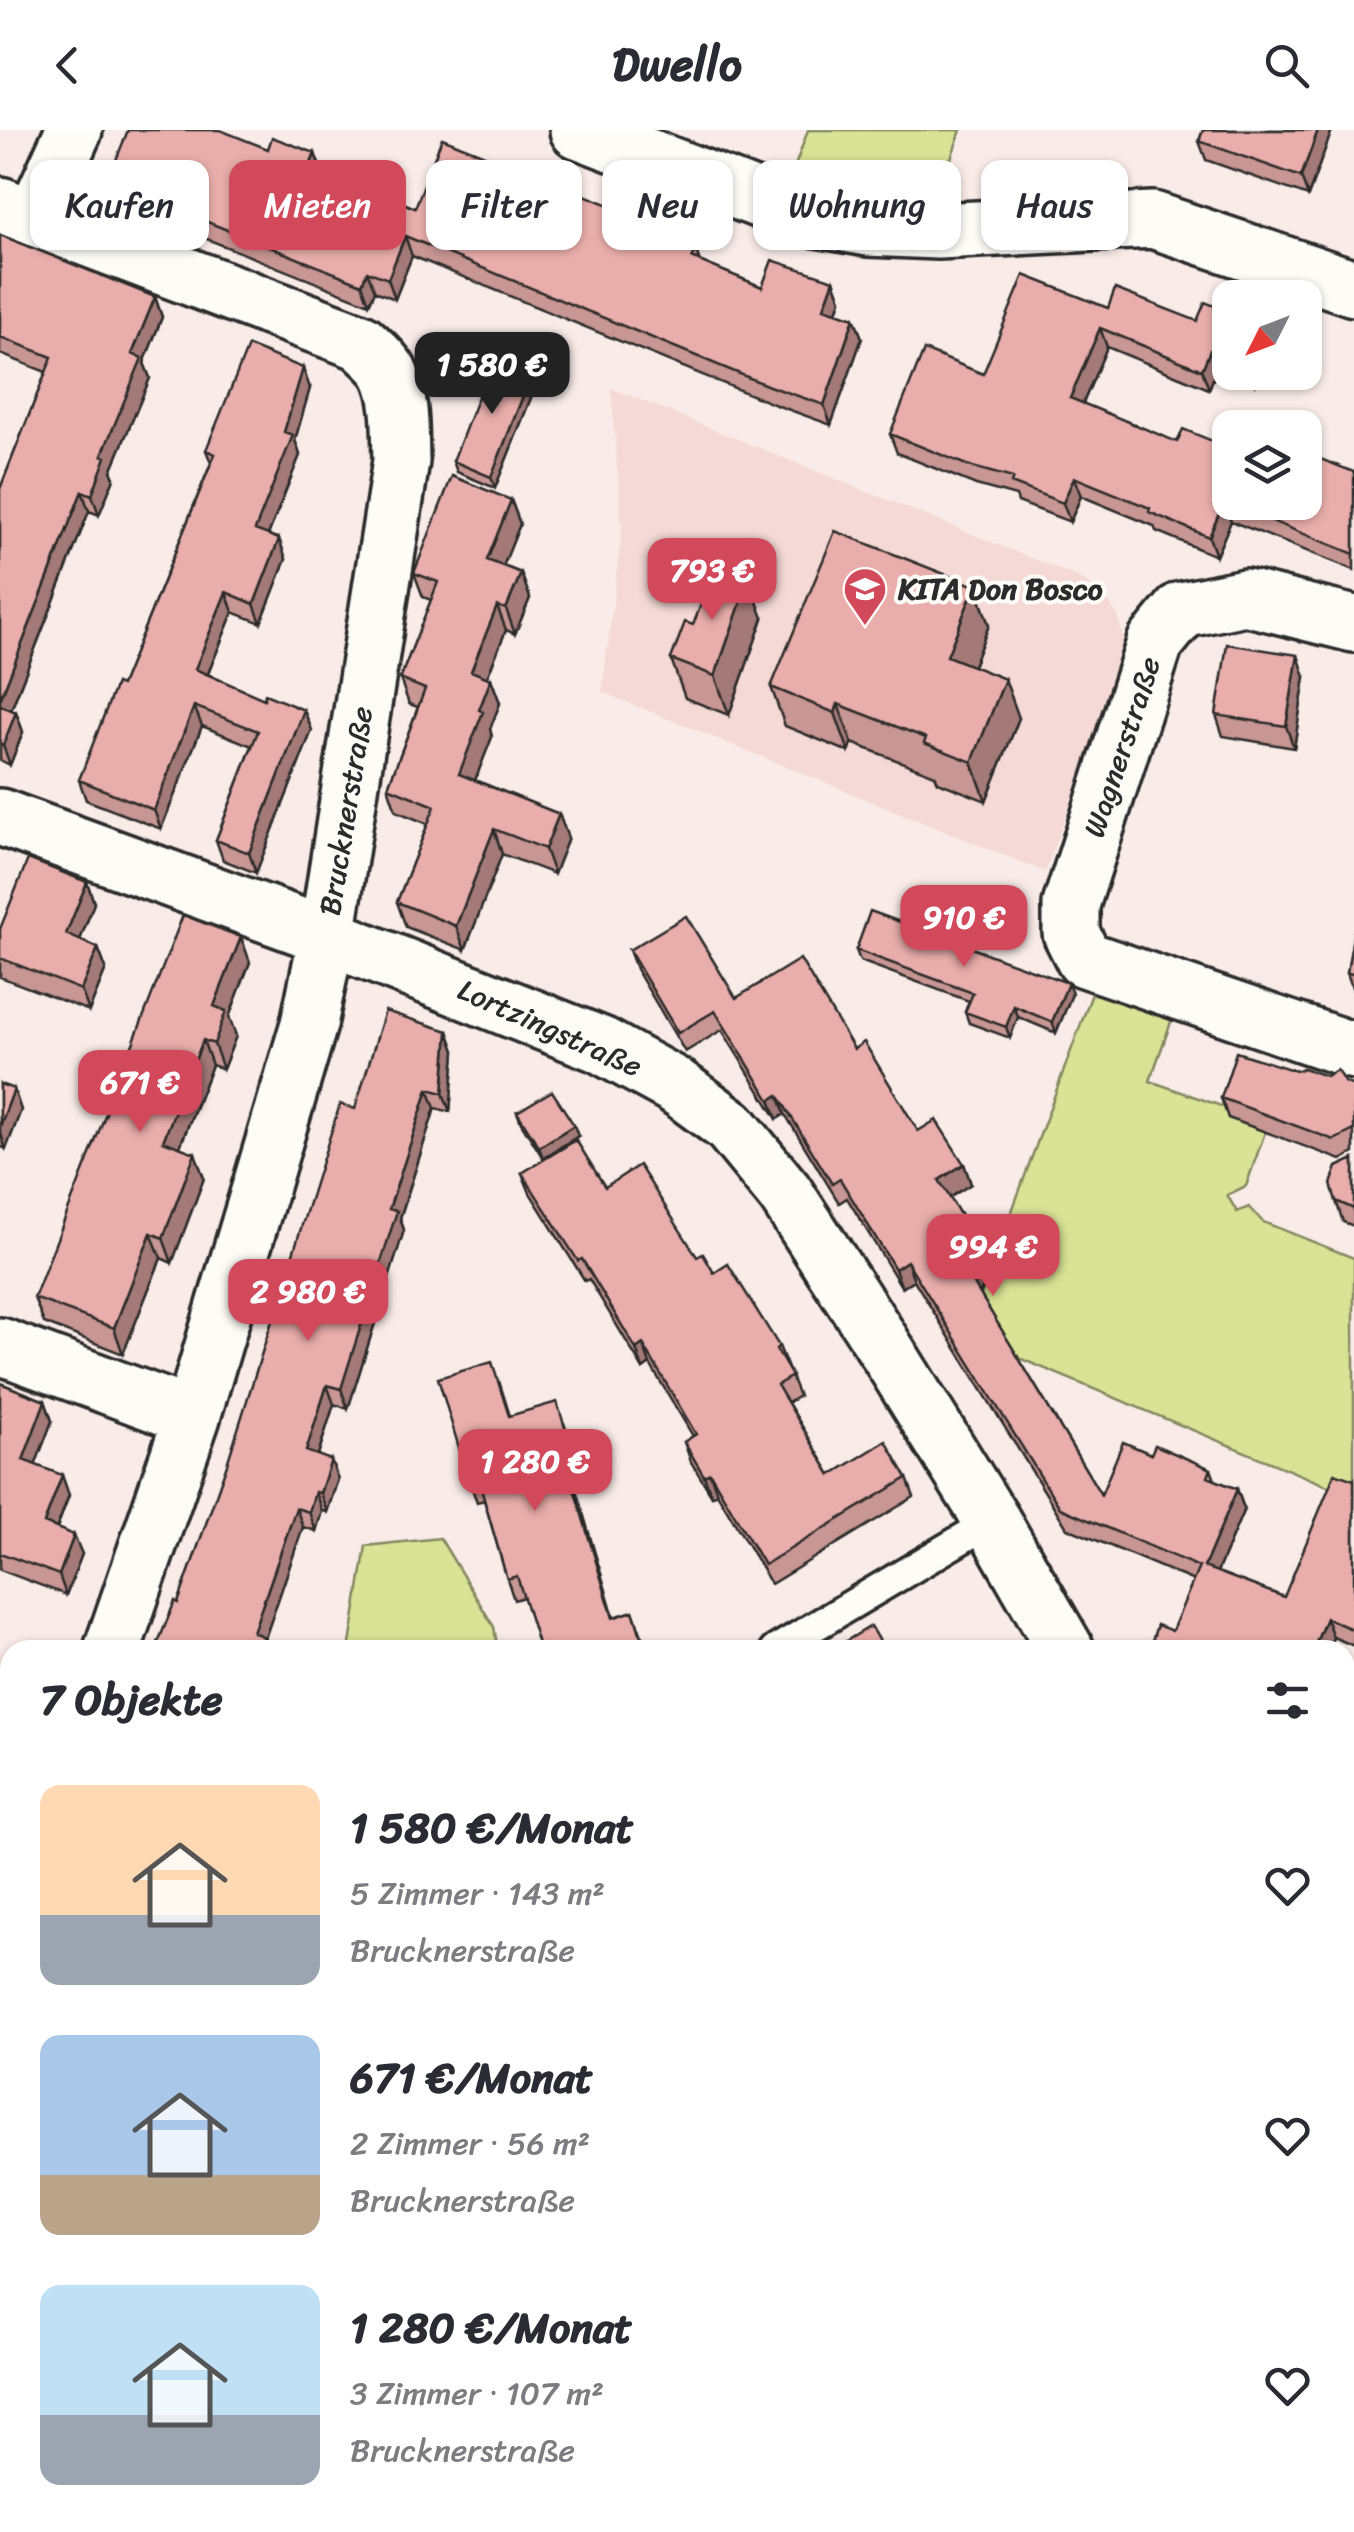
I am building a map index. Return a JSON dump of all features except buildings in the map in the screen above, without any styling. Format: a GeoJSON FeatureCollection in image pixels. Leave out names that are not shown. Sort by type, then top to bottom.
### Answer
{"type":"FeatureCollection","features":[{"type":"Feature","properties":{"kind":"street"},"geometry":{"type":"LineString","coordinates":[[18,210],[74,130]]}},
{"type":"Feature","properties":{"kind":"street"},"geometry":{"type":"LineString","coordinates":[[578,130],[805,217],[868,228],[938,231],[1153,220],[1354,288]]}},
{"type":"Feature","properties":{"kind":"street","name":"Brucknerstraße"},"geometry":{"type":"LineString","coordinates":[[18,210],[361,342],[388,369],[396,392],[401,461],[327,936],[308,1024],[192,1417],[115,1640]]}},
{"type":"Feature","properties":{"kind":"street","name":"Wagnerstraße"},"geometry":{"type":"LineString","coordinates":[[1354,624],[1245,597],[1182,610],[1155,643],[1070,905],[1071,933],[1084,959],[1354,1052]]}},
{"type":"Feature","properties":{"kind":"street","name":"Lortzingstraße"},"geometry":{"type":"LineString","coordinates":[[0,817],[327,936],[602,1044],[676,1086],[730,1126],[785,1193],[992,1521],[1060,1640]]}},
{"type":"Feature","properties":{"kind":"street"},"geometry":{"type":"LineString","coordinates":[[0,1346],[192,1417]]}},
{"type":"Feature","properties":{"kind":"lane"},"geometry":{"type":"LineString","coordinates":[[792,1640],[992,1521]]}},
{"type":"Feature","properties":{"kind":"shaded area","name":"KITA Don Bosco"},"geometry":{"type":"Polygon","coordinates":[[[611,388],[1078,577],[1102,593],[1118,616],[1123,639],[1119,668],[1045,872],[602,692],[622,530],[611,388]]]}},
{"type":"Feature","properties":{"kind":"green space"},"geometry":{"type":"Polygon","coordinates":[[[808,130],[961,130],[950,160],[797,160],[808,130]]]}},
{"type":"Feature","properties":{"kind":"green space"},"geometry":{"type":"Polygon","coordinates":[[[1097,980],[1176,1008],[1150,1081],[1230,1109],[1228,1118],[1246,1124],[1268,1124],[1246,1186],[1227,1195],[1237,1212],[1249,1207],[1263,1222],[1354,1258],[1354,1497],[966,1336],[1097,980]]]}},
{"type":"Feature","properties":{"kind":"green space"},"geometry":{"type":"Polygon","coordinates":[[[440,1538],[494,1627],[496,1640],[351,1640],[366,1546],[440,1538]]]}},
{"type":"Feature","properties":{"kind":"place","name":"KITA Don Bosco"},"geometry":{"type":"Point","coordinates":[865,627]}}]}
